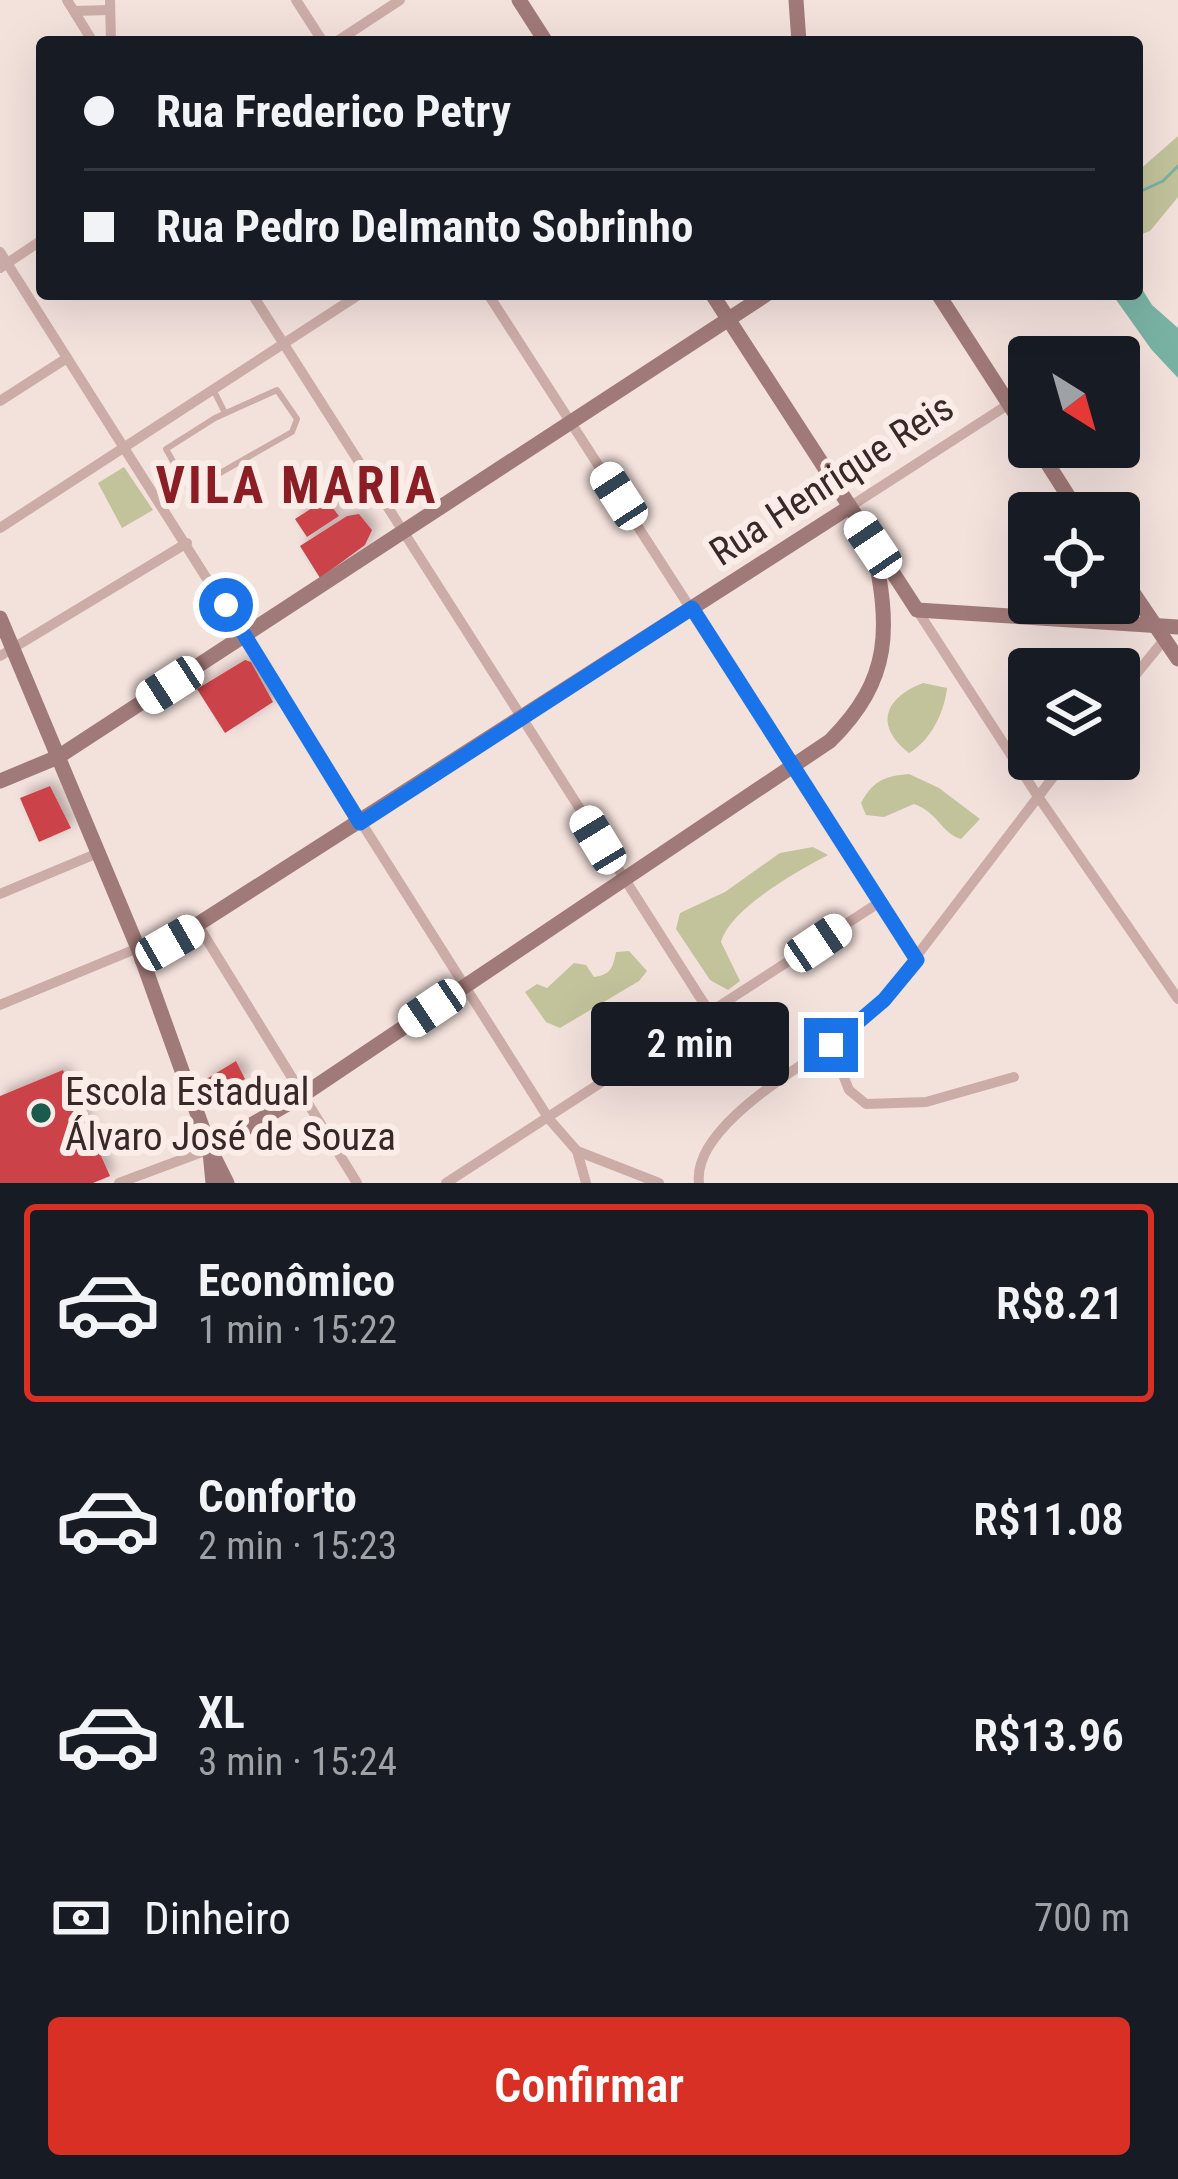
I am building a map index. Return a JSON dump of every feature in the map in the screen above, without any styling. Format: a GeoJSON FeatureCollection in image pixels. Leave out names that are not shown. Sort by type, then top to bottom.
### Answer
{"type":"FeatureCollection","features":[{"type":"Feature","properties":{"kind":"street"},"geometry":{"type":"LineString","coordinates":[[296,0],[319,36]]}},
{"type":"Feature","properties":{"kind":"street"},"geometry":{"type":"LineString","coordinates":[[345,36],[400,0]]}},
{"type":"Feature","properties":{"kind":"street"},"geometry":{"type":"LineString","coordinates":[[519,0],[542,36]]}},
{"type":"Feature","properties":{"kind":"street"},"geometry":{"type":"LineString","coordinates":[[796,0],[799,36]]}},
{"type":"Feature","properties":{"kind":"street"},"geometry":{"type":"LineString","coordinates":[[89,36],[71,6],[110,5],[111,36]]}},
{"type":"Feature","properties":{"kind":"street"},"geometry":{"type":"LineString","coordinates":[[36,242],[2,261],[127,448],[549,1119],[577,1150],[659,1183]]}},
{"type":"Feature","properties":{"kind":"street"},"geometry":{"type":"LineString","coordinates":[[256,300],[710,1013]]}},
{"type":"Feature","properties":{"kind":"street"},"geometry":{"type":"LineString","coordinates":[[0,528],[350,300]]}},
{"type":"Feature","properties":{"kind":"street"},"geometry":{"type":"LineString","coordinates":[[492,300],[917,960]]}},
{"type":"Feature","properties":{"kind":"street"},"geometry":{"type":"LineString","coordinates":[[716,300],[1037,795],[1178,999]]}},
{"type":"Feature","properties":{"kind":"street"},"geometry":{"type":"LineString","coordinates":[[0,781],[58,757],[758,300]]}},
{"type":"Feature","properties":{"kind":"street"},"geometry":{"type":"LineString","coordinates":[[942,300],[1008,402]]}},
{"type":"Feature","properties":{"kind":"street"},"geometry":{"type":"LineString","coordinates":[[0,401],[67,358]]}},
{"type":"Feature","properties":{"kind":"street","name":"Rua Henrique Reis"},"geometry":{"type":"LineString","coordinates":[[0,1005],[140,954],[199,927],[1008,405]]}},
{"type":"Feature","properties":{"kind":"street"},"geometry":{"type":"LineString","coordinates":[[7,653],[187,544]]}},
{"type":"Feature","properties":{"kind":"street"},"geometry":{"type":"LineString","coordinates":[[119,1183],[210,1149],[303,1095],[795,766],[855,716],[872,688],[886,630],[873,545]]}},
{"type":"Feature","properties":{"kind":"street"},"geometry":{"type":"LineString","coordinates":[[1140,603],[1178,659]]}},
{"type":"Feature","properties":{"kind":"street"},"geometry":{"type":"LineString","coordinates":[[917,610],[1160,633],[1178,627]]}},
{"type":"Feature","properties":{"kind":"street"},"geometry":{"type":"LineString","coordinates":[[0,618],[7,653],[58,757],[140,954],[210,1149],[227,1183]]}},
{"type":"Feature","properties":{"kind":"street"},"geometry":{"type":"LineString","coordinates":[[1140,663],[1160,633]]}},
{"type":"Feature","properties":{"kind":"street"},"geometry":{"type":"LineString","coordinates":[[699,1183],[697,1169],[707,1148],[734,1117],[884,1000],[1050,780]]}},
{"type":"Feature","properties":{"kind":"street"},"geometry":{"type":"LineString","coordinates":[[0,894],[98,853]]}},
{"type":"Feature","properties":{"kind":"street"},"geometry":{"type":"LineString","coordinates":[[446,1183],[880,902]]}},
{"type":"Feature","properties":{"kind":"street"},"geometry":{"type":"LineString","coordinates":[[199,927],[357,1183]]}},
{"type":"Feature","properties":{"kind":"street"},"geometry":{"type":"LineString","coordinates":[[831,1045],[849,1090],[866,1104],[926,1102],[1014,1077]]}},
{"type":"Feature","properties":{"kind":"street"},"geometry":{"type":"LineString","coordinates":[[210,1149],[208,1168],[213,1183]]}},
{"type":"Feature","properties":{"kind":"street"},"geometry":{"type":"LineString","coordinates":[[577,1150],[586,1183]]}},
{"type":"Feature","properties":{"kind":"lane"},"geometry":{"type":"LineString","coordinates":[[277,390],[297,423],[292,432],[188,488],[166,449],[225,412],[277,390]]}},
{"type":"Feature","properties":{"kind":"lane"},"geometry":{"type":"LineString","coordinates":[[214,391],[225,412]]}},
{"type":"Feature","properties":{"kind":"green space"},"geometry":{"type":"Polygon","coordinates":[[[1178,136],[1178,197],[1143,234],[1143,167],[1178,136]]]}},
{"type":"Feature","properties":{"kind":"green space"},"geometry":{"type":"Polygon","coordinates":[[[124,467],[153,510],[122,528],[98,483],[124,467]]]}},
{"type":"Feature","properties":{"kind":"green space"},"geometry":{"type":"Polygon","coordinates":[[[923,683],[947,688],[930,733],[909,753],[891,733],[888,714],[899,696],[923,683]]]}},
{"type":"Feature","properties":{"kind":"green space"},"geometry":{"type":"Polygon","coordinates":[[[909,774],[939,788],[980,819],[961,839],[914,804],[884,817],[866,815],[861,803],[870,789],[886,778],[909,774]]]}},
{"type":"Feature","properties":{"kind":"green space"},"geometry":{"type":"Polygon","coordinates":[[[813,847],[828,855],[766,892],[727,929],[721,942],[740,981],[728,990],[710,980],[676,929],[680,913],[725,892],[780,853],[813,847]]]}},
{"type":"Feature","properties":{"kind":"green space"},"geometry":{"type":"Polygon","coordinates":[[[629,951],[647,971],[639,981],[560,1028],[546,1022],[525,992],[537,984],[547,988],[574,963],[586,965],[594,977],[604,974],[616,952],[629,951]]]}},
{"type":"Feature","properties":{"kind":"green space"},"geometry":{"type":"Polygon","coordinates":[[[732,1017],[765,1075],[740,1053],[712,1066],[696,1046],[696,1036],[732,1017]]]}},
{"type":"Feature","properties":{"kind":"water"},"geometry":{"type":"Polygon","coordinates":[[[1143,291],[1178,328],[1178,378],[1116,300],[1143,300],[1143,291]]]}},
{"type":"Feature","properties":{"kind":"building"},"geometry":{"type":"Polygon","coordinates":[[[326,499],[339,516],[307,537],[295,519],[326,499]]]}},
{"type":"Feature","properties":{"kind":"building"},"geometry":{"type":"Polygon","coordinates":[[[359,514],[372,530],[365,545],[320,578],[300,546],[347,516],[359,514]]]}},
{"type":"Feature","properties":{"kind":"building"},"geometry":{"type":"Polygon","coordinates":[[[245,660],[251,662],[273,702],[225,733],[197,689],[245,660]]]}},
{"type":"Feature","properties":{"kind":"building"},"geometry":{"type":"Polygon","coordinates":[[[50,786],[71,828],[39,842],[20,798],[50,786]]]}},
{"type":"Feature","properties":{"kind":"building"},"geometry":{"type":"Polygon","coordinates":[[[236,1061],[245,1079],[211,1099],[203,1081],[236,1061]]]}},
{"type":"Feature","properties":{"kind":"building","name":"Escola Estadual Álvaro José de Souza"},"geometry":{"type":"Polygon","coordinates":[[[63,1070],[110,1176],[93,1183],[0,1183],[0,1096],[63,1070]]]}},
{"type":"Feature","properties":{"kind":"waterway"},"geometry":{"type":"LineString","coordinates":[[1143,190],[1163,181],[1178,166]]}},
{"type":"Feature","properties":{"kind":"place","name":"Escola Estadual Álvaro José de Souza"},"geometry":{"type":"Point","coordinates":[41,1113]}},
{"type":"Feature","properties":{"kind":"district","name":"VILA MARIA"},"geometry":{"type":"Point","coordinates":[297,485]}},
{"type":"Feature","properties":{"kind":"route"},"geometry":{"type":"LineString","coordinates":[[226,605],[360,823],[692,608],[917,960],[884,1000],[831,1045]]}}]}
